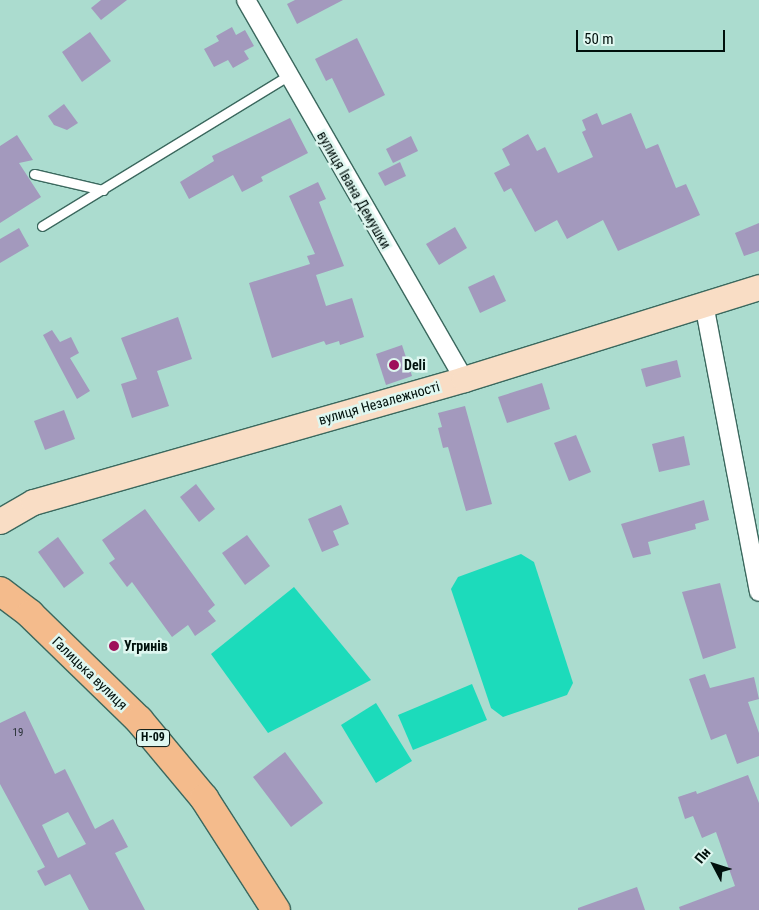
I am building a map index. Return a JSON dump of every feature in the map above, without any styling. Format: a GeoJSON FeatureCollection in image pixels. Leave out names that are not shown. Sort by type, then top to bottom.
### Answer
{"type":"FeatureCollection","features":[{"type":"Feature","properties":{"kind":"main road","name":"Галицька вулиця"},"geometry":{"type":"LineString","coordinates":[[0,591],[30,614],[139,720],[204,798],[276,910]]}},
{"type":"Feature","properties":{"kind":"street","name":"вулиця Івана Демушки"},"geometry":{"type":"LineString","coordinates":[[246,0],[464,379]]}},
{"type":"Feature","properties":{"kind":"street","name":"вулиця Незалежності"},"geometry":{"type":"LineString","coordinates":[[0,521],[33,502],[464,379],[759,287]]}},
{"type":"Feature","properties":{"kind":"street"},"geometry":{"type":"LineString","coordinates":[[704,304],[759,592]]}},
{"type":"Feature","properties":{"kind":"lane"},"geometry":{"type":"LineString","coordinates":[[42,226],[288,76]]}},
{"type":"Feature","properties":{"kind":"lane"},"geometry":{"type":"LineString","coordinates":[[34,174],[103,190]]}},
{"type":"Feature","properties":{"kind":"green space"},"geometry":{"type":"Polygon","coordinates":[[[521,554],[534,562],[573,683],[567,695],[503,717],[491,708],[451,589],[458,577],[521,554]]]}},
{"type":"Feature","properties":{"kind":"green space"},"geometry":{"type":"Polygon","coordinates":[[[294,587],[371,680],[268,733],[211,654],[294,587]]]}},
{"type":"Feature","properties":{"kind":"green space"},"geometry":{"type":"Polygon","coordinates":[[[472,684],[487,720],[413,750],[398,715],[472,684]]]}},
{"type":"Feature","properties":{"kind":"green space"},"geometry":{"type":"Polygon","coordinates":[[[376,703],[412,761],[376,783],[341,725],[376,703]]]}},
{"type":"Feature","properties":{"kind":"building"},"geometry":{"type":"Polygon","coordinates":[[[101,0],[127,0],[101,20],[91,8],[101,0]]]}},
{"type":"Feature","properties":{"kind":"building"},"geometry":{"type":"Polygon","coordinates":[[[295,0],[343,0],[297,24],[287,4],[295,0]]]}},
{"type":"Feature","properties":{"kind":"building"},"geometry":{"type":"Polygon","coordinates":[[[232,27],[236,35],[245,30],[254,46],[244,51],[249,59],[233,68],[228,60],[214,67],[204,49],[219,41],[216,36],[232,27]]]}},
{"type":"Feature","properties":{"kind":"building"},"geometry":{"type":"Polygon","coordinates":[[[90,32],[111,61],[82,82],[62,52],[90,32]]]}},
{"type":"Feature","properties":{"kind":"building"},"geometry":{"type":"Polygon","coordinates":[[[357,38],[385,95],[349,113],[332,78],[326,81],[315,59],[357,38]]]}},
{"type":"Feature","properties":{"kind":"building"},"geometry":{"type":"Polygon","coordinates":[[[64,104],[78,123],[67,130],[54,125],[48,116],[64,104]]]}},
{"type":"Feature","properties":{"kind":"building"},"geometry":{"type":"Polygon","coordinates":[[[597,113],[602,125],[631,113],[646,149],[658,144],[676,188],[686,184],[700,215],[618,251],[603,220],[567,239],[557,220],[535,232],[511,188],[504,192],[494,173],[510,165],[502,149],[528,134],[537,151],[545,147],[558,173],[593,157],[582,132],[586,130],[582,120],[597,113]]]}},
{"type":"Feature","properties":{"kind":"building"},"geometry":{"type":"Polygon","coordinates":[[[290,118],[308,153],[261,177],[263,181],[242,192],[233,175],[189,199],[180,182],[214,161],[212,156],[290,118]]]}},
{"type":"Feature","properties":{"kind":"building"},"geometry":{"type":"Polygon","coordinates":[[[17,135],[33,160],[19,163],[41,197],[0,223],[0,146],[17,135]]]}},
{"type":"Feature","properties":{"kind":"building"},"geometry":{"type":"Polygon","coordinates":[[[411,136],[418,151],[393,163],[386,149],[411,136]]]}},
{"type":"Feature","properties":{"kind":"building"},"geometry":{"type":"Polygon","coordinates":[[[400,162],[406,176],[385,186],[378,173],[400,162]]]}},
{"type":"Feature","properties":{"kind":"building"},"geometry":{"type":"Polygon","coordinates":[[[318,182],[326,199],[319,202],[344,266],[316,275],[326,306],[352,298],[364,337],[340,345],[339,341],[326,345],[324,341],[272,358],[249,283],[310,264],[307,256],[315,254],[289,196],[318,182]]]}},
{"type":"Feature","properties":{"kind":"building"},"geometry":{"type":"Polygon","coordinates":[[[759,223],[759,251],[744,256],[735,233],[759,223]]]}},
{"type":"Feature","properties":{"kind":"building"},"geometry":{"type":"Polygon","coordinates":[[[455,227],[467,248],[439,265],[426,244],[455,227]]]}},
{"type":"Feature","properties":{"kind":"building"},"geometry":{"type":"Polygon","coordinates":[[[19,228],[29,246],[0,263],[0,239],[19,228]]]}},
{"type":"Feature","properties":{"kind":"building"},"geometry":{"type":"Polygon","coordinates":[[[494,275],[506,301],[480,313],[468,287],[494,275]]]}},
{"type":"Feature","properties":{"kind":"building"},"geometry":{"type":"Polygon","coordinates":[[[178,317],[192,359],[157,371],[169,406],[132,418],[121,384],[137,379],[121,338],[178,317]]]}},
{"type":"Feature","properties":{"kind":"building"},"geometry":{"type":"Polygon","coordinates":[[[52,330],[60,342],[71,337],[79,353],[70,358],[90,391],[77,399],[43,335],[52,330]]]}},
{"type":"Feature","properties":{"kind":"building","name":"Deli"},"geometry":{"type":"Polygon","coordinates":[[[402,345],[412,376],[386,385],[376,354],[402,345]]]}},
{"type":"Feature","properties":{"kind":"building"},"geometry":{"type":"Polygon","coordinates":[[[677,360],[681,377],[646,387],[641,369],[677,360]]]}},
{"type":"Feature","properties":{"kind":"building"},"geometry":{"type":"Polygon","coordinates":[[[542,383],[550,409],[507,423],[498,397],[542,383]]]}},
{"type":"Feature","properties":{"kind":"building"},"geometry":{"type":"Polygon","coordinates":[[[465,406],[492,504],[466,511],[448,447],[443,448],[438,428],[442,427],[438,413],[465,406]]]}},
{"type":"Feature","properties":{"kind":"building"},"geometry":{"type":"Polygon","coordinates":[[[64,410],[75,439],[45,450],[34,421],[64,410]]]}},
{"type":"Feature","properties":{"kind":"building"},"geometry":{"type":"Polygon","coordinates":[[[576,435],[591,472],[569,481],[554,443],[576,435]]]}},
{"type":"Feature","properties":{"kind":"building"},"geometry":{"type":"Polygon","coordinates":[[[684,436],[690,465],[659,472],[652,444],[684,436]]]}},
{"type":"Feature","properties":{"kind":"building"},"geometry":{"type":"Polygon","coordinates":[[[196,484],[215,509],[199,522],[180,497],[196,484]]]}},
{"type":"Feature","properties":{"kind":"building"},"geometry":{"type":"Polygon","coordinates":[[[704,500],[709,520],[695,524],[696,529],[648,542],[651,554],[633,558],[621,524],[704,500]]]}},
{"type":"Feature","properties":{"kind":"building"},"geometry":{"type":"Polygon","coordinates":[[[341,505],[349,524],[333,531],[339,545],[322,552],[308,519],[341,505]]]}},
{"type":"Feature","properties":{"kind":"building"},"geometry":{"type":"Polygon","coordinates":[[[145,509],[215,605],[208,611],[216,621],[195,636],[188,625],[172,637],[132,582],[127,587],[109,563],[115,559],[102,540],[145,509]]]}},
{"type":"Feature","properties":{"kind":"building"},"geometry":{"type":"Polygon","coordinates":[[[247,535],[270,566],[245,585],[222,553],[247,535]]]}},
{"type":"Feature","properties":{"kind":"building"},"geometry":{"type":"Polygon","coordinates":[[[58,537],[84,573],[64,588],[38,552],[58,537]]]}},
{"type":"Feature","properties":{"kind":"building"},"geometry":{"type":"Polygon","coordinates":[[[720,583],[736,648],[703,659],[682,592],[720,583]]]}},
{"type":"Feature","properties":{"kind":"building"},"geometry":{"type":"Polygon","coordinates":[[[705,674],[710,688],[754,677],[759,699],[748,702],[759,733],[759,756],[737,764],[726,734],[711,740],[689,679],[705,674]]]}},
{"type":"Feature","properties":{"kind":"building"},"geometry":{"type":"Polygon","coordinates":[[[25,711],[55,774],[65,769],[95,829],[113,819],[128,847],[115,853],[145,910],[89,910],[70,874],[45,886],[37,871],[45,867],[0,784],[0,723],[25,711]],[[68,812],[42,825],[58,858],[86,844],[68,812]]]}},
{"type":"Feature","properties":{"kind":"building"},"geometry":{"type":"Polygon","coordinates":[[[285,752],[323,803],[291,827],[253,777],[285,752]]]}},
{"type":"Feature","properties":{"kind":"building"},"geometry":{"type":"Polygon","coordinates":[[[748,775],[759,803],[759,910],[680,910],[679,907],[735,886],[716,832],[702,838],[693,816],[685,819],[678,797],[696,791],[697,794],[748,775]]]}},
{"type":"Feature","properties":{"kind":"building"},"geometry":{"type":"Polygon","coordinates":[[[637,887],[645,910],[578,910],[578,908],[637,887]]]}},
{"type":"Feature","properties":{"kind":"place","name":"Deli"},"geometry":{"type":"Point","coordinates":[394,365]}},
{"type":"Feature","properties":{"kind":"place","name":"Угринів"},"geometry":{"type":"Point","coordinates":[114,646]}}]}
